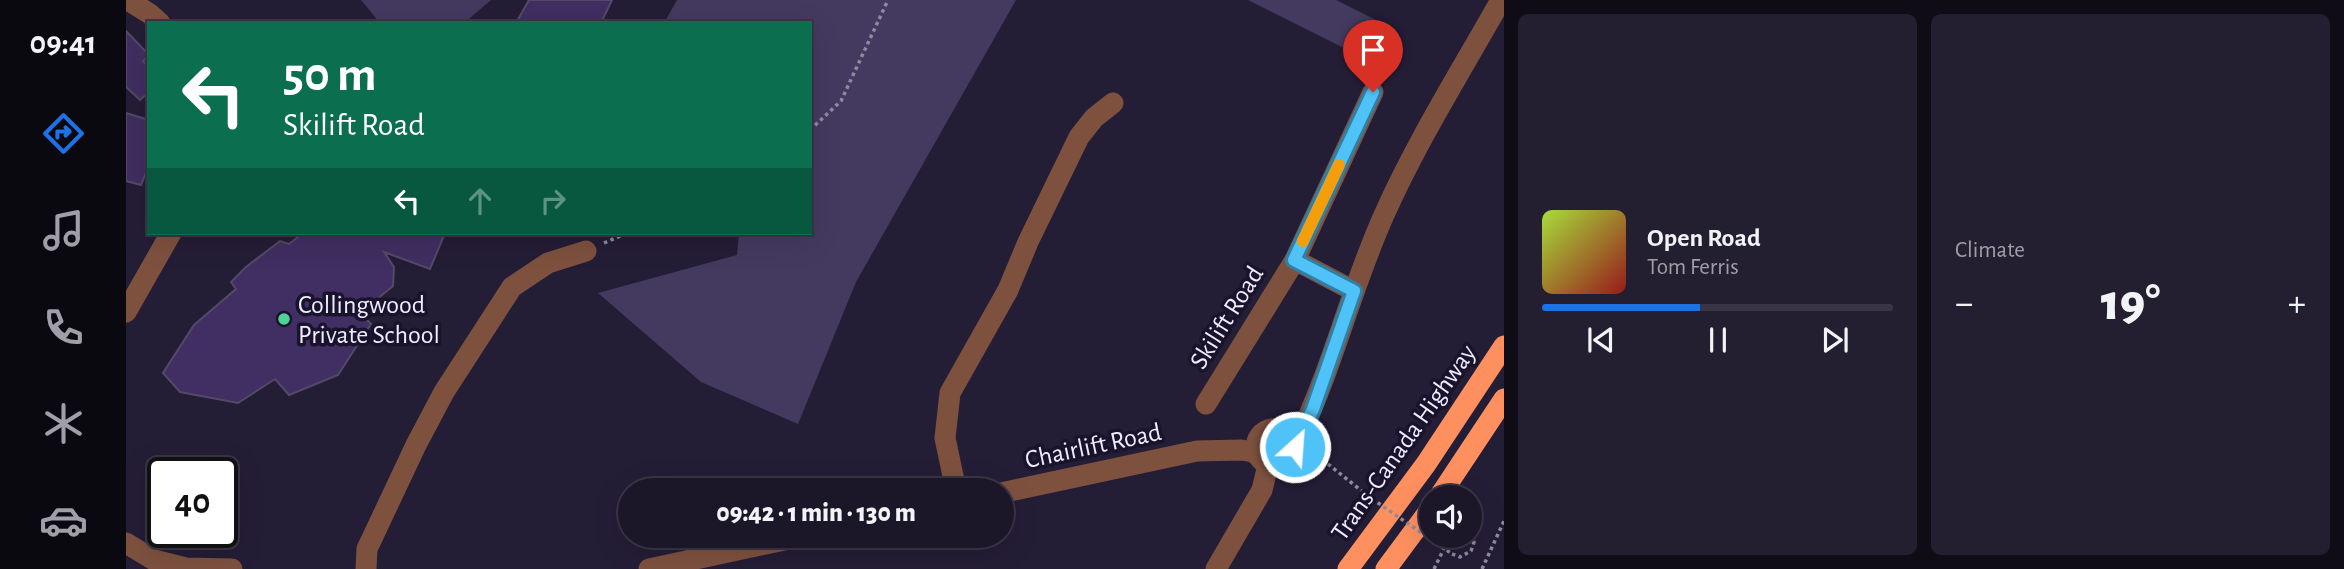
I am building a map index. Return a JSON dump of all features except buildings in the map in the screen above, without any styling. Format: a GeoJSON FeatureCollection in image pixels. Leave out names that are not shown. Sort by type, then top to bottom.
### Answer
{"type":"FeatureCollection","features":[{"type":"Feature","properties":{"kind":"highway"},"geometry":{"type":"LineString","coordinates":[[1471,397],[1504,337]]}},
{"type":"Feature","properties":{"kind":"highway","name":"Trans-Canada Highway"},"geometry":{"type":"LineString","coordinates":[[1348,569],[1419,475],[1504,346]]}},
{"type":"Feature","properties":{"kind":"highway"},"geometry":{"type":"LineString","coordinates":[[1446,485],[1504,399]]}},
{"type":"Feature","properties":{"kind":"highway"},"geometry":{"type":"LineString","coordinates":[[1386,569],[1419,525]]}},
{"type":"Feature","properties":{"kind":"street"},"geometry":{"type":"LineString","coordinates":[[128,0],[158,21]]}},
{"type":"Feature","properties":{"kind":"street"},"geometry":{"type":"LineString","coordinates":[[1263,460],[1281,466],[1291,458],[1313,409],[1384,215],[1430,125],[1501,0]]}},
{"type":"Feature","properties":{"kind":"street","name":"Skilift Road"},"geometry":{"type":"LineString","coordinates":[[1206,404],[1294,260],[1373,92]]}},
{"type":"Feature","properties":{"kind":"street"},"geometry":{"type":"LineString","coordinates":[[953,478],[945,438],[950,393],[1008,290],[1079,137],[1094,118],[1113,103]]}},
{"type":"Feature","properties":{"kind":"street"},"geometry":{"type":"LineString","coordinates":[[126,312],[170,235]]}},
{"type":"Feature","properties":{"kind":"street"},"geometry":{"type":"LineString","coordinates":[[366,569],[367,548],[416,445],[444,392],[512,287],[548,263],[586,251]]}},
{"type":"Feature","properties":{"kind":"street","name":"Skilift Road"},"geometry":{"type":"LineString","coordinates":[[1294,260],[1354,291]]}},
{"type":"Feature","properties":{"kind":"street"},"geometry":{"type":"LineString","coordinates":[[1216,569],[1262,490],[1263,460],[1257,444],[1301,411],[1327,367]]}},
{"type":"Feature","properties":{"kind":"street"},"geometry":{"type":"LineString","coordinates":[[1271,431],[1290,435],[1295,447]]}},
{"type":"Feature","properties":{"kind":"street","name":"Chairlift Road"},"geometry":{"type":"LineString","coordinates":[[1197,451],[1230,437],[1271,431]]}},
{"type":"Feature","properties":{"kind":"street","name":"Chairlift Road"},"geometry":{"type":"LineString","coordinates":[[1014,490],[1197,451],[1241,450],[1263,460]]}},
{"type":"Feature","properties":{"kind":"street"},"geometry":{"type":"LineString","coordinates":[[126,544],[154,561],[186,568],[232,569]]}},
{"type":"Feature","properties":{"kind":"street"},"geometry":{"type":"LineString","coordinates":[[649,569],[747,548]]}},
{"type":"Feature","properties":{"kind":"path"},"geometry":{"type":"LineString","coordinates":[[812,128],[841,101],[888,0]]}},
{"type":"Feature","properties":{"kind":"path"},"geometry":{"type":"LineString","coordinates":[[586,251],[622,235]]}},
{"type":"Feature","properties":{"kind":"path"},"geometry":{"type":"LineString","coordinates":[[1328,464],[1368,496],[1419,531]]}},
{"type":"Feature","properties":{"kind":"path"},"geometry":{"type":"LineString","coordinates":[[1482,569],[1504,521]]}},
{"type":"Feature","properties":{"kind":"path"},"geometry":{"type":"LineString","coordinates":[[1444,548],[1456,556],[1464,556],[1472,548]]}},
{"type":"Feature","properties":{"kind":"path"},"geometry":{"type":"LineString","coordinates":[[1434,569],[1444,548]]}},
{"type":"Feature","properties":{"kind":"shaded area"},"geometry":{"type":"Polygon","coordinates":[[[361,0],[491,0],[466,21],[378,21],[361,0]]]}},
{"type":"Feature","properties":{"kind":"shaded area"},"geometry":{"type":"Polygon","coordinates":[[[677,0],[1016,0],[856,282],[798,424],[701,382],[598,293],[737,255],[739,235],[812,235],[812,21],[665,21],[677,0]]]}},
{"type":"Feature","properties":{"kind":"shaded area"},"geometry":{"type":"Polygon","coordinates":[[[1248,0],[1336,0],[1396,30],[1384,68],[1248,0]]]}},
{"type":"Feature","properties":{"kind":"slow traffic"},"geometry":{"type":"LineString","coordinates":[[1303,241],[1339,165]]}},
{"type":"Feature","properties":{"kind":"place","name":"Collingwood Private School"},"geometry":{"type":"Point","coordinates":[284,319]}},
{"type":"Feature","properties":{"kind":"route"},"geometry":{"type":"LineString","coordinates":[[1295,447],[1313,409],[1354,291],[1294,260],[1373,92]]}}]}
